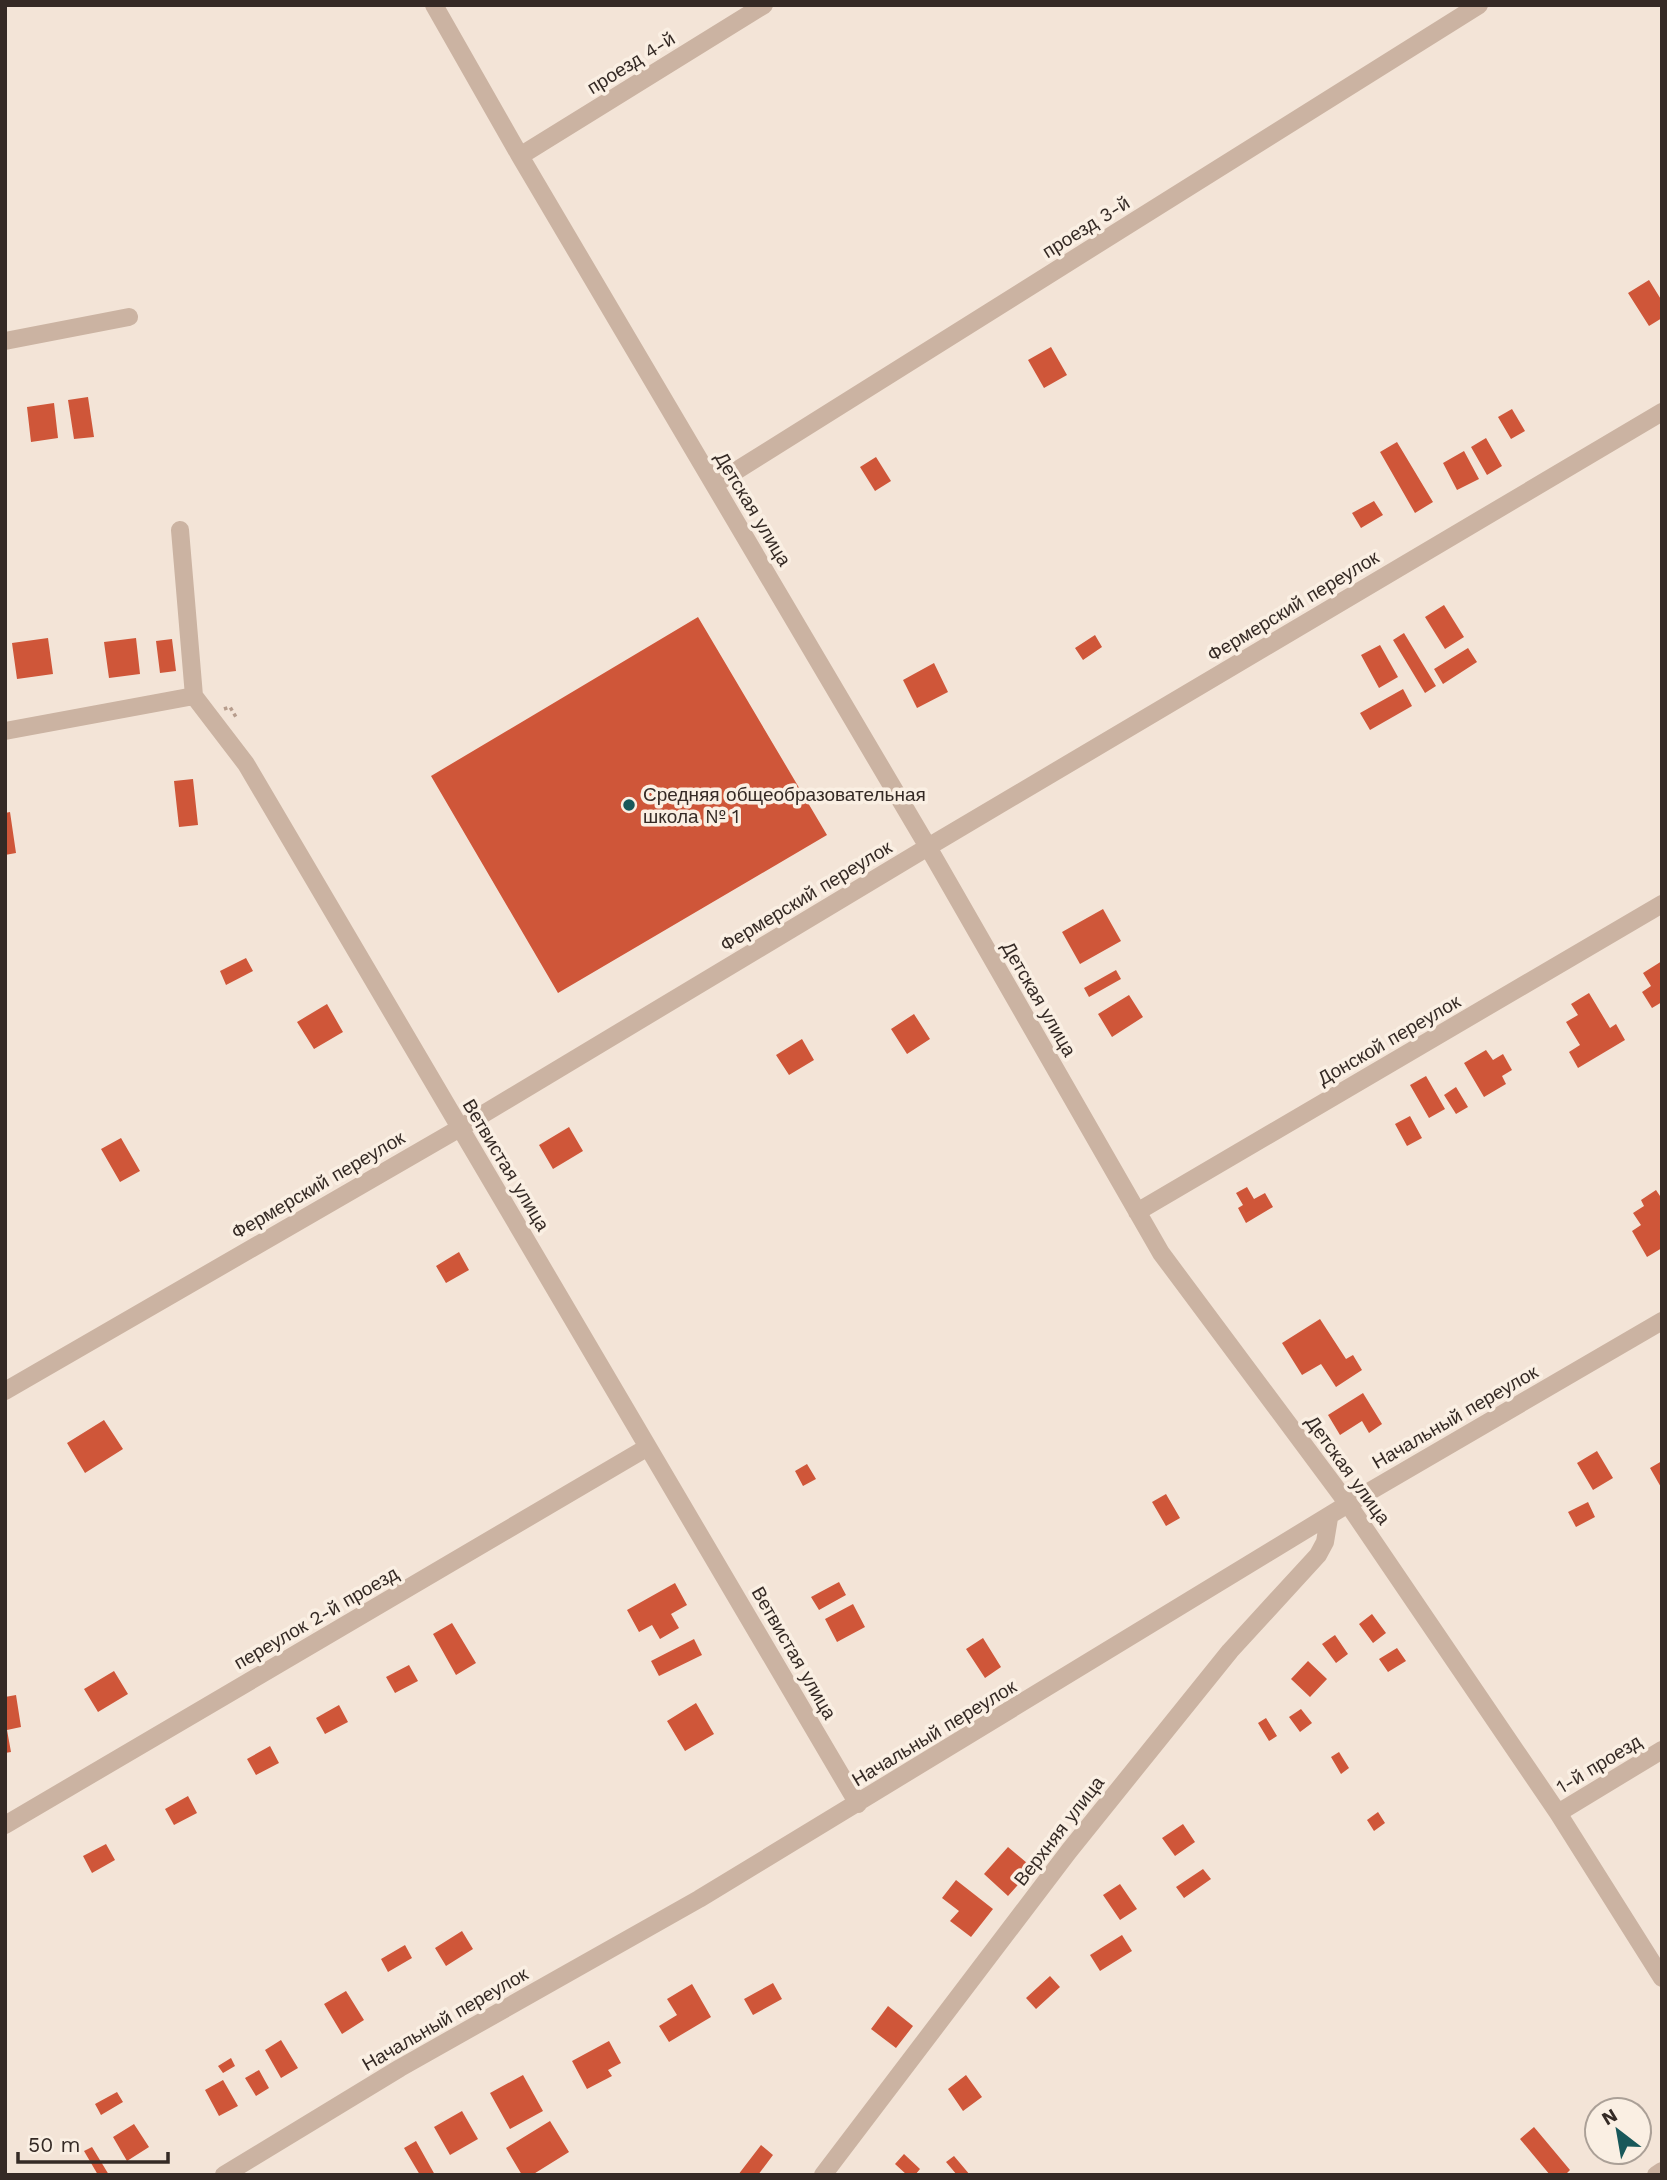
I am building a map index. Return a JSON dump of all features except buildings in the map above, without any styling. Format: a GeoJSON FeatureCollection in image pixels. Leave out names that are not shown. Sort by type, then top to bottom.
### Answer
{"type":"FeatureCollection","features":[{"type":"Feature","properties":{"kind":"street","name":"Детская улица"},"geometry":{"type":"LineString","coordinates":[[434,5],[520,156],[928,847],[1161,1253],[1348,1504],[1558,1813],[1662,1978]]}},
{"type":"Feature","properties":{"kind":"street","name":"проезд 4-й"},"geometry":{"type":"LineString","coordinates":[[520,156],[764,5]]}},
{"type":"Feature","properties":{"kind":"street","name":"проезд 3-й"},"geometry":{"type":"LineString","coordinates":[[715,484],[1479,5]]}},
{"type":"Feature","properties":{"kind":"street"},"geometry":{"type":"LineString","coordinates":[[5,341],[129,317]]}},
{"type":"Feature","properties":{"kind":"street","name":"Фермерский переулок"},"geometry":{"type":"LineString","coordinates":[[5,1391],[460,1128],[1662,412]]}},
{"type":"Feature","properties":{"kind":"street"},"geometry":{"type":"LineString","coordinates":[[5,731],[194,696],[180,530]]}},
{"type":"Feature","properties":{"kind":"street","name":"Ветвистая улица"},"geometry":{"type":"LineString","coordinates":[[194,696],[246,764],[858,1804]]}},
{"type":"Feature","properties":{"kind":"street","name":"Донской переулок"},"geometry":{"type":"LineString","coordinates":[[1137,1212],[1662,904]]}},
{"type":"Feature","properties":{"kind":"street","name":"Начальный переулок"},"geometry":{"type":"LineString","coordinates":[[224,2175],[400,2068],[699,1899],[1348,1504],[1662,1321]]}},
{"type":"Feature","properties":{"kind":"street","name":"переулок 2-й проезд"},"geometry":{"type":"LineString","coordinates":[[5,1825],[648,1447]]}},
{"type":"Feature","properties":{"kind":"street","name":"Верхняя улица"},"geometry":{"type":"LineString","coordinates":[[823,2175],[1069,1851],[1230,1651],[1318,1555],[1325,1542],[1329,1518]]}},
{"type":"Feature","properties":{"kind":"street","name":"1-й проезд"},"geometry":{"type":"LineString","coordinates":[[1558,1813],[1662,1750]]}},
{"type":"Feature","properties":{"kind":"street"},"geometry":{"type":"LineString","coordinates":[[1656,2175],[1662,2171]]}},
{"type":"Feature","properties":{"kind":"place","name":"Средняя общеобразовательная школа № 1"},"geometry":{"type":"Point","coordinates":[629,805]}}]}
